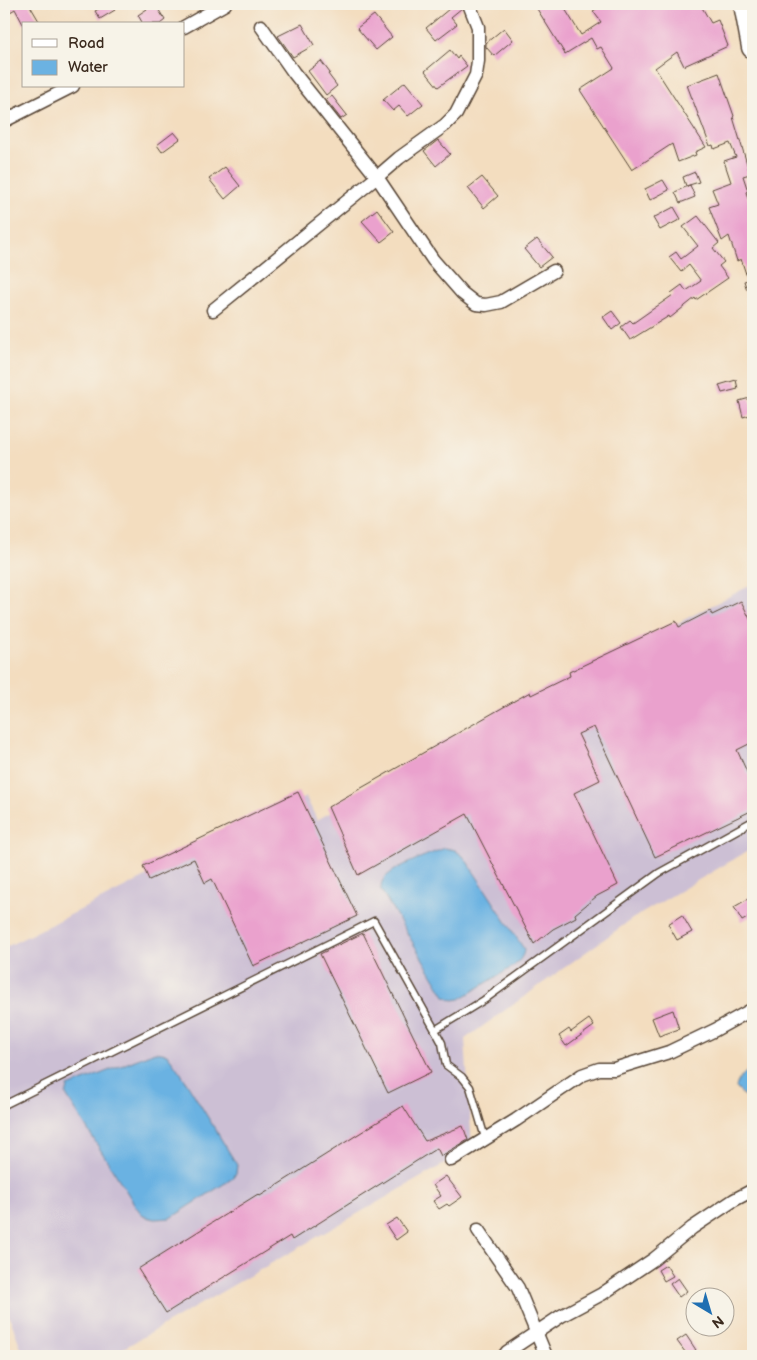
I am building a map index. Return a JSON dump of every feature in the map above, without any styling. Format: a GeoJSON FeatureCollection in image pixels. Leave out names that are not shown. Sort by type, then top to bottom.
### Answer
{"type":"FeatureCollection","features":[{"type":"Feature","properties":{"kind":"highway"},"geometry":{"type":"LineString","coordinates":[[745,5],[753,47]]}},
{"type":"Feature","properties":{"kind":"street"},"geometry":{"type":"LineString","coordinates":[[185,26],[225,4]]}},
{"type":"Feature","properties":{"kind":"street"},"geometry":{"type":"LineString","coordinates":[[213,310],[377,178],[398,158],[446,125],[456,114],[476,75],[478,61],[478,27],[469,4]]}},
{"type":"Feature","properties":{"kind":"street"},"geometry":{"type":"LineString","coordinates":[[261,26],[294,73],[377,178],[434,260],[462,293],[476,304],[486,305],[501,302],[554,271]]}},
{"type":"Feature","properties":{"kind":"street"},"geometry":{"type":"LineString","coordinates":[[4,121],[69,88]]}},
{"type":"Feature","properties":{"kind":"street"},"geometry":{"type":"LineString","coordinates":[[451,1160],[516,1120],[582,1075],[598,1069],[614,1069],[669,1052],[753,1009]]}},
{"type":"Feature","properties":{"kind":"street"},"geometry":{"type":"LineString","coordinates":[[504,1356],[507,1352],[561,1316],[602,1294],[654,1260],[692,1228],[734,1200],[753,1190]]}},
{"type":"Feature","properties":{"kind":"street"},"geometry":{"type":"LineString","coordinates":[[478,1230],[518,1288],[546,1356]]}},
{"type":"Feature","properties":{"kind":"lane"},"geometry":{"type":"LineString","coordinates":[[435,1030],[484,1000],[659,873],[753,822]]}},
{"type":"Feature","properties":{"kind":"lane"},"geometry":{"type":"LineString","coordinates":[[4,1105],[374,921],[442,1043],[446,1065],[462,1077],[470,1087],[485,1138]]}},
{"type":"Feature","properties":{"kind":"shaded area"},"geometry":{"type":"Polygon","coordinates":[[[753,584],[753,848],[632,919],[465,1039],[472,1148],[110,1356],[24,1356],[4,1302],[4,948],[306,797],[317,820],[537,696],[753,584]]]}},
{"type":"Feature","properties":{"kind":"water"},"geometry":{"type":"Polygon","coordinates":[[[445,848],[455,850],[464,857],[524,949],[522,956],[514,966],[460,999],[453,1000],[445,996],[381,890],[382,882],[392,872],[410,862],[445,848]]]}},
{"type":"Feature","properties":{"kind":"water"},"geometry":{"type":"Polygon","coordinates":[[[155,1052],[167,1054],[237,1165],[233,1178],[171,1218],[155,1219],[143,1216],[135,1205],[66,1095],[68,1087],[155,1052]]]}},
{"type":"Feature","properties":{"kind":"water"},"geometry":{"type":"Polygon","coordinates":[[[753,1067],[753,1105],[736,1088],[740,1078],[753,1067]]]}},
{"type":"Feature","properties":{"kind":"building"},"geometry":{"type":"Polygon","coordinates":[[[4,4],[29,4],[39,21],[22,22],[15,9],[4,16],[4,4]]]}},
{"type":"Feature","properties":{"kind":"building"},"geometry":{"type":"Polygon","coordinates":[[[107,4],[111,4],[115,10],[100,19],[95,11],[107,4]]]}},
{"type":"Feature","properties":{"kind":"building"},"geometry":{"type":"Polygon","coordinates":[[[144,4],[155,4],[165,20],[162,22],[142,22],[138,15],[147,9],[144,4]]]}},
{"type":"Feature","properties":{"kind":"building"},"geometry":{"type":"Polygon","coordinates":[[[455,4],[461,4],[462,8],[451,17],[457,24],[436,40],[426,28],[455,4]]]}},
{"type":"Feature","properties":{"kind":"building"},"geometry":{"type":"Polygon","coordinates":[[[534,4],[562,4],[581,35],[601,22],[593,11],[604,4],[700,4],[711,23],[718,20],[728,46],[684,66],[677,52],[655,68],[706,147],[695,152],[696,155],[678,162],[672,144],[632,170],[580,90],[614,68],[601,47],[597,49],[591,38],[565,54],[534,4]]]}},
{"type":"Feature","properties":{"kind":"building"},"geometry":{"type":"Polygon","coordinates":[[[374,15],[392,37],[376,50],[357,28],[374,15]]]}},
{"type":"Feature","properties":{"kind":"building"},"geometry":{"type":"Polygon","coordinates":[[[302,24],[314,45],[293,57],[278,36],[302,24]]]}},
{"type":"Feature","properties":{"kind":"building"},"geometry":{"type":"Polygon","coordinates":[[[504,28],[513,40],[494,56],[486,47],[486,43],[504,28]]]}},
{"type":"Feature","properties":{"kind":"building"},"geometry":{"type":"Polygon","coordinates":[[[450,50],[457,59],[459,56],[467,66],[438,87],[425,71],[450,50]]]}},
{"type":"Feature","properties":{"kind":"building"},"geometry":{"type":"Polygon","coordinates":[[[321,61],[337,86],[326,95],[308,71],[321,61]]]}},
{"type":"Feature","properties":{"kind":"building"},"geometry":{"type":"Polygon","coordinates":[[[719,73],[734,116],[750,174],[743,176],[753,214],[753,291],[751,291],[751,288],[747,290],[744,281],[748,280],[741,259],[737,261],[729,236],[722,241],[709,207],[718,204],[712,189],[731,182],[724,161],[736,157],[730,143],[714,149],[713,145],[710,146],[687,85],[719,73]]]}},
{"type":"Feature","properties":{"kind":"building"},"geometry":{"type":"Polygon","coordinates":[[[405,82],[423,104],[408,116],[399,106],[393,111],[383,100],[405,82]]]}},
{"type":"Feature","properties":{"kind":"building"},"geometry":{"type":"Polygon","coordinates":[[[332,96],[347,115],[341,119],[326,100],[332,96]]]}},
{"type":"Feature","properties":{"kind":"building"},"geometry":{"type":"Polygon","coordinates":[[[174,132],[180,139],[162,152],[157,145],[174,132]]]}},
{"type":"Feature","properties":{"kind":"building"},"geometry":{"type":"Polygon","coordinates":[[[438,140],[450,154],[436,166],[424,151],[438,140]]]}},
{"type":"Feature","properties":{"kind":"building"},"geometry":{"type":"Polygon","coordinates":[[[225,167],[240,186],[225,199],[209,179],[225,167]]]}},
{"type":"Feature","properties":{"kind":"building"},"geometry":{"type":"Polygon","coordinates":[[[695,172],[699,182],[686,186],[683,177],[695,172]]]}},
{"type":"Feature","properties":{"kind":"building"},"geometry":{"type":"Polygon","coordinates":[[[482,177],[498,196],[484,208],[468,188],[482,177]]]}},
{"type":"Feature","properties":{"kind":"building"},"geometry":{"type":"Polygon","coordinates":[[[663,180],[669,190],[650,200],[645,189],[663,180]]]}},
{"type":"Feature","properties":{"kind":"building"},"geometry":{"type":"Polygon","coordinates":[[[690,185],[695,197],[680,203],[675,192],[690,185]]]}},
{"type":"Feature","properties":{"kind":"building"},"geometry":{"type":"Polygon","coordinates":[[[674,207],[681,219],[660,230],[653,218],[674,207]]]}},
{"type":"Feature","properties":{"kind":"building"},"geometry":{"type":"Polygon","coordinates":[[[377,209],[394,232],[381,242],[362,221],[377,209]]]}},
{"type":"Feature","properties":{"kind":"building"},"geometry":{"type":"Polygon","coordinates":[[[698,216],[719,243],[713,248],[724,262],[719,266],[728,278],[696,300],[695,298],[670,318],[669,316],[630,340],[621,327],[630,320],[633,323],[673,295],[671,293],[682,285],[686,291],[701,281],[689,265],[681,272],[669,257],[676,252],[681,259],[698,246],[683,227],[698,216]]]}},
{"type":"Feature","properties":{"kind":"building"},"geometry":{"type":"Polygon","coordinates":[[[537,239],[552,257],[539,267],[524,249],[537,239]]]}},
{"type":"Feature","properties":{"kind":"building"},"geometry":{"type":"Polygon","coordinates":[[[612,311],[621,323],[612,330],[603,317],[612,311]]]}},
{"type":"Feature","properties":{"kind":"building"},"geometry":{"type":"Polygon","coordinates":[[[736,380],[738,389],[722,393],[719,385],[736,380]]]}},
{"type":"Feature","properties":{"kind":"building"},"geometry":{"type":"Polygon","coordinates":[[[750,398],[753,414],[743,417],[739,401],[750,398]]]}},
{"type":"Feature","properties":{"kind":"building"},"geometry":{"type":"Polygon","coordinates":[[[741,601],[753,625],[753,742],[737,750],[753,785],[753,810],[655,857],[594,727],[578,734],[600,780],[574,793],[618,885],[597,896],[575,914],[576,917],[553,929],[534,944],[467,814],[358,875],[328,807],[530,692],[531,695],[570,676],[569,672],[676,621],[679,627],[710,611],[712,615],[741,601]]]}},
{"type":"Feature","properties":{"kind":"building"},"geometry":{"type":"Polygon","coordinates":[[[298,792],[357,916],[253,966],[212,879],[205,883],[194,859],[149,880],[143,866],[298,792]]]}},
{"type":"Feature","properties":{"kind":"building"},"geometry":{"type":"Polygon","coordinates":[[[753,896],[753,915],[742,921],[734,907],[753,896]]]}},
{"type":"Feature","properties":{"kind":"building"},"geometry":{"type":"Polygon","coordinates":[[[682,915],[692,932],[677,940],[668,924],[682,915]]]}},
{"type":"Feature","properties":{"kind":"building"},"geometry":{"type":"Polygon","coordinates":[[[363,933],[431,1072],[388,1093],[320,954],[363,933]]]}},
{"type":"Feature","properties":{"kind":"building"},"geometry":{"type":"Polygon","coordinates":[[[673,1010],[679,1029],[659,1036],[652,1018],[673,1010]]]}},
{"type":"Feature","properties":{"kind":"building"},"geometry":{"type":"Polygon","coordinates":[[[589,1019],[594,1026],[566,1046],[559,1036],[569,1029],[571,1032],[589,1019]]]}},
{"type":"Feature","properties":{"kind":"building"},"geometry":{"type":"Polygon","coordinates":[[[403,1106],[425,1141],[463,1126],[468,1140],[441,1156],[437,1148],[292,1240],[290,1236],[166,1313],[138,1269],[258,1194],[260,1196],[403,1106]]]}},
{"type":"Feature","properties":{"kind":"building"},"geometry":{"type":"Polygon","coordinates":[[[446,1176],[462,1197],[449,1206],[447,1204],[439,1209],[433,1201],[441,1196],[433,1185],[446,1176]]]}},
{"type":"Feature","properties":{"kind":"building"},"geometry":{"type":"Polygon","coordinates":[[[397,1218],[407,1232],[396,1240],[386,1225],[397,1218]]]}},
{"type":"Feature","properties":{"kind":"building"},"geometry":{"type":"Polygon","coordinates":[[[666,1265],[673,1276],[664,1281],[658,1270],[666,1265]]]}},
{"type":"Feature","properties":{"kind":"building"},"geometry":{"type":"Polygon","coordinates":[[[678,1278],[685,1288],[684,1293],[679,1297],[670,1284],[678,1278]]]}},
{"type":"Feature","properties":{"kind":"building"},"geometry":{"type":"Polygon","coordinates":[[[684,1336],[684,1338],[688,1338],[696,1350],[688,1356],[677,1341],[684,1336]]]}}]}
